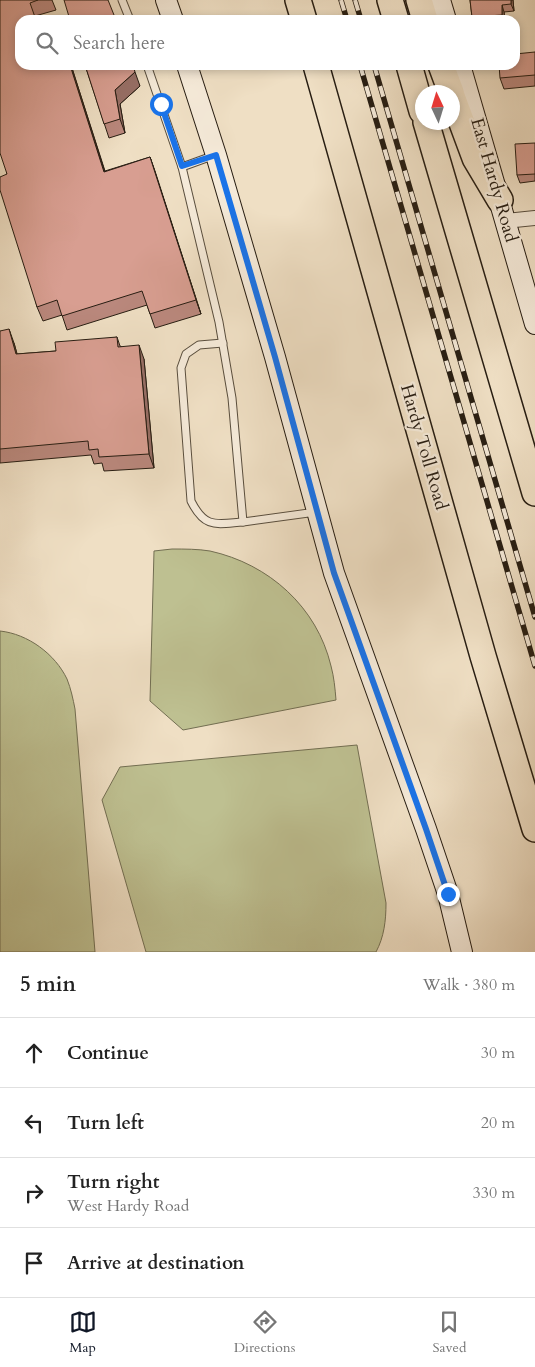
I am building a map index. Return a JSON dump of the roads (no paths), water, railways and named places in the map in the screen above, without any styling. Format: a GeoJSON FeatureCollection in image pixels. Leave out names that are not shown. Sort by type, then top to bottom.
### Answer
{"type":"FeatureCollection","features":[{"type":"Feature","properties":{"kind":"highway"},"geometry":{"type":"LineString","coordinates":[[298,0],[302,15]]}},
{"type":"Feature","properties":{"kind":"highway"},"geometry":{"type":"LineString","coordinates":[[390,0],[394,15]]}},
{"type":"Feature","properties":{"kind":"highway"},"geometry":{"type":"LineString","coordinates":[[420,0],[424,15]]}},
{"type":"Feature","properties":{"kind":"highway","name":"Hardy Toll Road"},"geometry":{"type":"LineString","coordinates":[[317,70],[480,646],[535,829]]}},
{"type":"Feature","properties":{"kind":"highway"},"geometry":{"type":"LineString","coordinates":[[410,70],[415,86]]}},
{"type":"Feature","properties":{"kind":"highway"},"geometry":{"type":"LineString","coordinates":[[443,70],[448,85]]}},
{"type":"Feature","properties":{"kind":"highway"},"geometry":{"type":"LineString","coordinates":[[460,118],[475,158],[503,210]]}},
{"type":"Feature","properties":{"kind":"highway"},"geometry":{"type":"LineString","coordinates":[[428,130],[535,493]]}},
{"type":"Feature","properties":{"kind":"main road"},"geometry":{"type":"LineString","coordinates":[[166,0],[170,15]]}},
{"type":"Feature","properties":{"kind":"main road"},"geometry":{"type":"LineString","coordinates":[[440,0],[444,15]]}},
{"type":"Feature","properties":{"kind":"main road"},"geometry":{"type":"LineString","coordinates":[[189,70],[216,155],[275,357],[334,573],[448,894],[462,952]]}},
{"type":"Feature","properties":{"kind":"main road","name":"East Hardy Road"},"geometry":{"type":"LineString","coordinates":[[461,70],[535,324]]}},
{"type":"Feature","properties":{"kind":"street"},"geometry":{"type":"LineString","coordinates":[[503,210],[535,218]]}},
{"type":"Feature","properties":{"kind":"lane"},"geometry":{"type":"LineString","coordinates":[[122,0],[128,15]]}},
{"type":"Feature","properties":{"kind":"lane"},"geometry":{"type":"LineString","coordinates":[[149,70],[182,166],[219,322],[232,398],[243,522]]}},
{"type":"Feature","properties":{"kind":"lane"},"geometry":{"type":"LineString","coordinates":[[182,166],[216,155]]}},
{"type":"Feature","properties":{"kind":"lane"},"geometry":{"type":"LineString","coordinates":[[223,342],[199,345],[186,354],[181,368],[191,502],[198,514],[210,523],[243,522],[317,512]]}},
{"type":"Feature","properties":{"kind":"railway"},"geometry":{"type":"LineString","coordinates":[[341,0],[346,15]]}},
{"type":"Feature","properties":{"kind":"railway"},"geometry":{"type":"LineString","coordinates":[[355,0],[360,15]]}},
{"type":"Feature","properties":{"kind":"railway"},"geometry":{"type":"LineString","coordinates":[[361,70],[535,666]]}},
{"type":"Feature","properties":{"kind":"railway"},"geometry":{"type":"LineString","coordinates":[[375,70],[535,617]]}}]}
